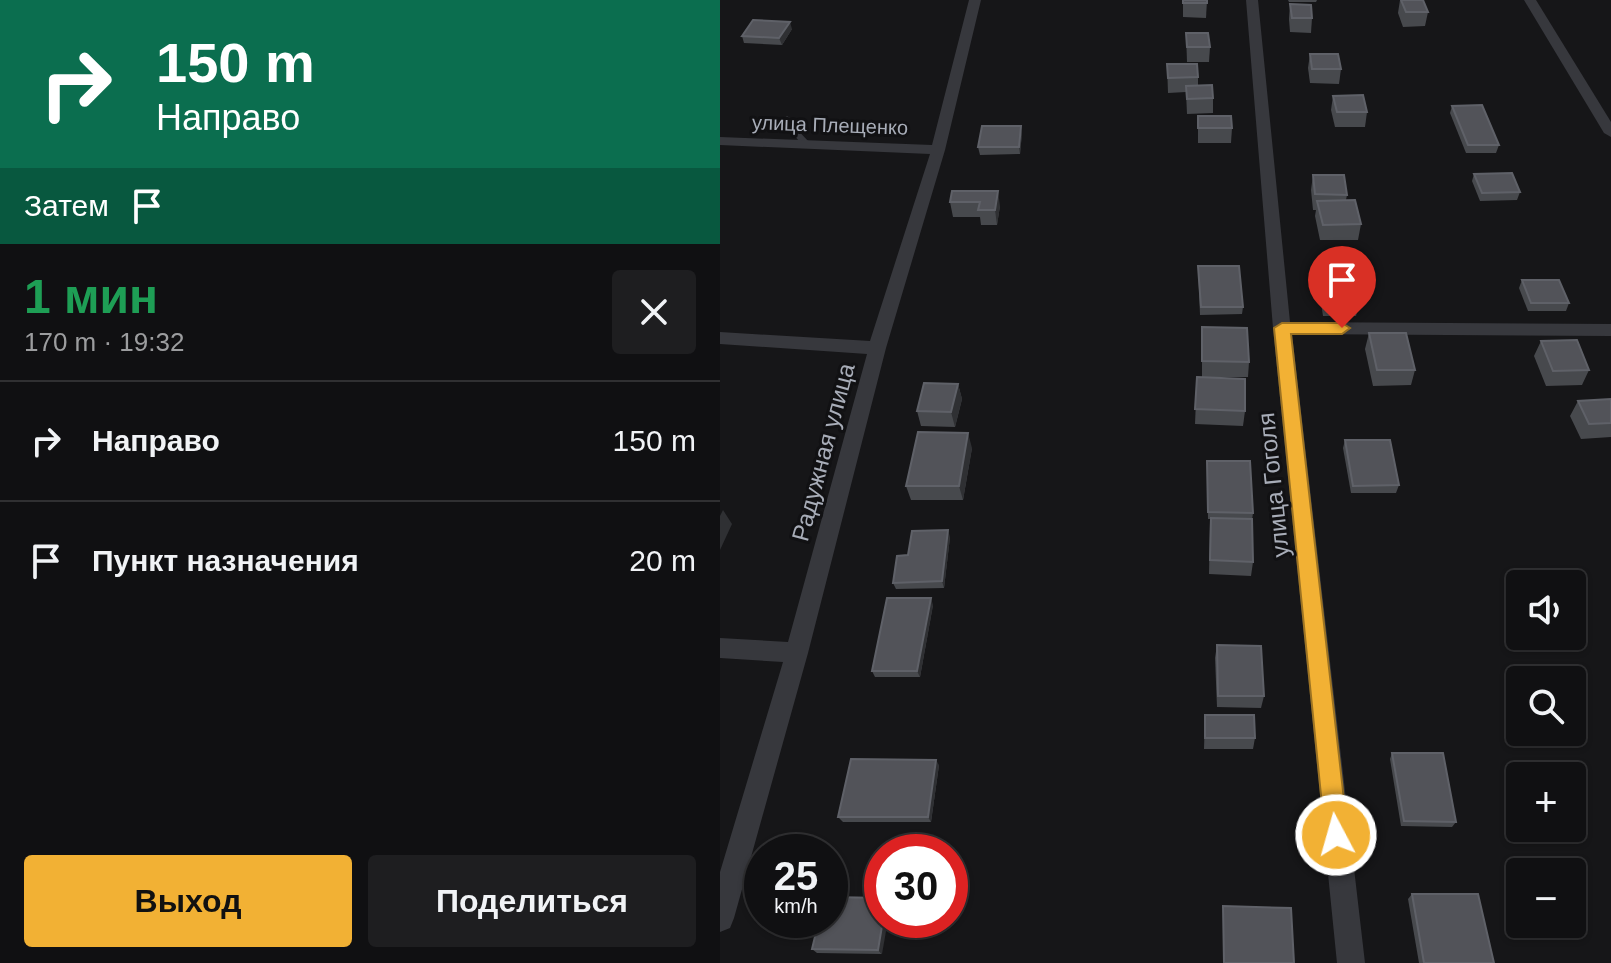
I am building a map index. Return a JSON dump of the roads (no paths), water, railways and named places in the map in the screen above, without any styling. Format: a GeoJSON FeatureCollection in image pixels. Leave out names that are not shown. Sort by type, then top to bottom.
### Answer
{"type":"FeatureCollection","features":[{"type":"Feature","properties":{"kind":"street","name":"Радужная улица"},"geometry":{"type":"LineString","coordinates":[[720,918],[797,653],[877,348],[938,150],[975,0]]}},
{"type":"Feature","properties":{"kind":"street","name":"улица Гоголя"},"geometry":{"type":"LineString","coordinates":[[1252,0],[1282,328],[1351,963]]}},
{"type":"Feature","properties":{"kind":"street"},"geometry":{"type":"LineString","coordinates":[[1530,0],[1611,133]]}},
{"type":"Feature","properties":{"kind":"street","name":"улица Плещенко"},"geometry":{"type":"LineString","coordinates":[[720,141],[938,150]]}},
{"type":"Feature","properties":{"kind":"street"},"geometry":{"type":"LineString","coordinates":[[1282,328],[1611,330]]}},
{"type":"Feature","properties":{"kind":"street"},"geometry":{"type":"LineString","coordinates":[[720,338],[877,348]]}},
{"type":"Feature","properties":{"kind":"street"},"geometry":{"type":"LineString","coordinates":[[720,648],[797,653]]}},
{"type":"Feature","properties":{"kind":"lane"},"geometry":{"type":"LineString","coordinates":[[787,118],[794,132],[807,145]]}}]}
